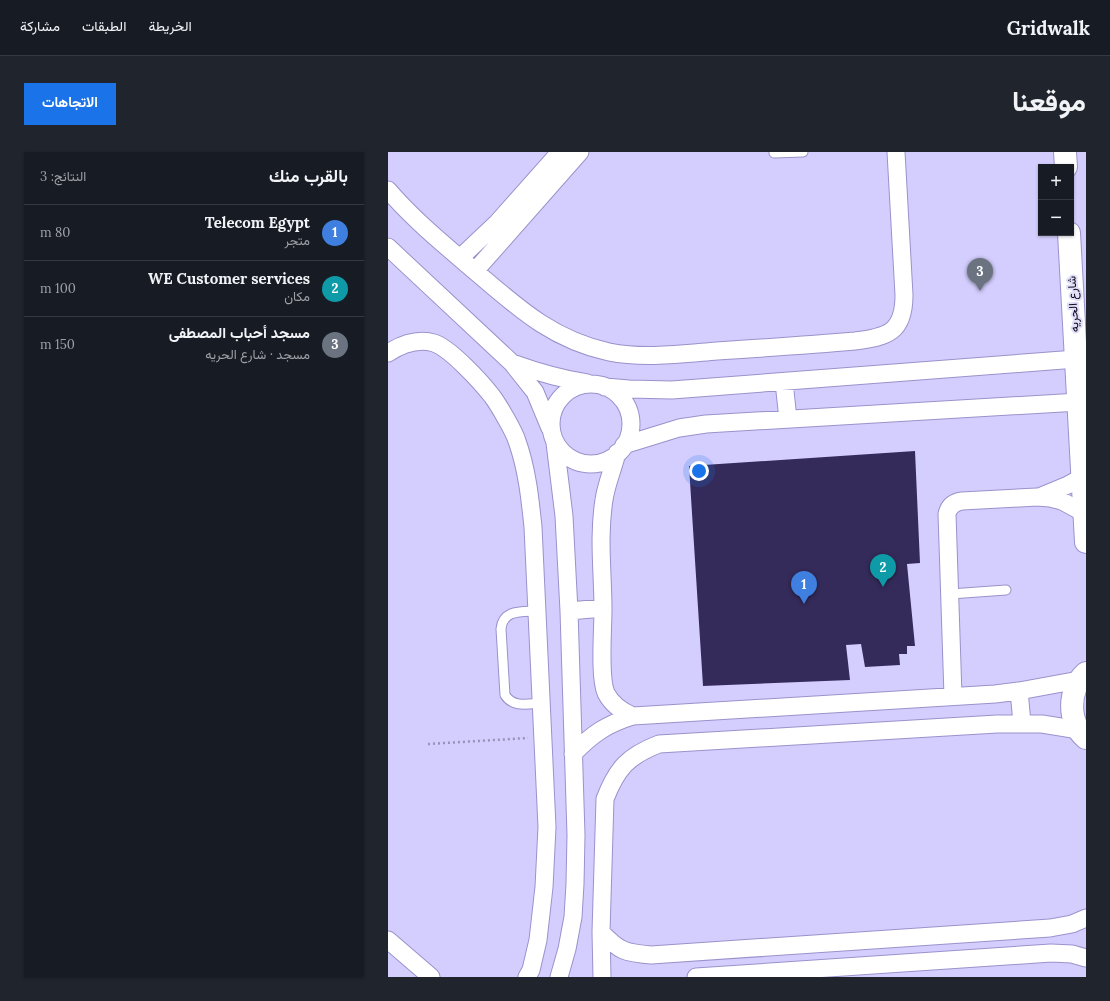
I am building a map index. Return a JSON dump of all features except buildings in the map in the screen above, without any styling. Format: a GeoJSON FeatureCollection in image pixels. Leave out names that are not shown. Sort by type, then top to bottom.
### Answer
{"type":"FeatureCollection","features":[{"type":"Feature","properties":{"kind":"street"},"geometry":{"type":"LineString","coordinates":[[460,258],[496,223],[560,152]]}},
{"type":"Feature","properties":{"kind":"street"},"geometry":{"type":"LineString","coordinates":[[475,271],[580,152]]}},
{"type":"Feature","properties":{"kind":"street"},"geometry":{"type":"LineString","coordinates":[[388,190],[406,211],[524,313],[540,324],[573,341],[610,352],[648,356],[855,341],[878,338],[887,334],[896,327],[902,317],[904,306],[896,152]]}},
{"type":"Feature","properties":{"kind":"street"},"geometry":{"type":"LineString","coordinates":[[1065,152],[1066,164]]}},
{"type":"Feature","properties":{"kind":"street","name":"شارع الحريه"},"geometry":{"type":"LineString","coordinates":[[1069,236],[1086,542]]}},
{"type":"Feature","properties":{"kind":"street"},"geometry":{"type":"LineString","coordinates":[[388,247],[512,363],[535,392],[553,436],[564,454],[577,461],[591,464],[605,461],[621,449],[679,428],[706,424],[1079,402]]}},
{"type":"Feature","properties":{"kind":"street"},"geometry":{"type":"LineString","coordinates":[[388,353],[402,344],[418,341],[434,343],[448,351],[493,396],[517,440],[528,481],[533,527],[547,827],[544,886],[538,940],[531,970],[527,977]]}},
{"type":"Feature","properties":{"kind":"street"},"geometry":{"type":"LineString","coordinates":[[512,363],[530,370],[567,380],[629,389],[672,390],[1076,359]]}},
{"type":"Feature","properties":{"kind":"street"},"geometry":{"type":"LineString","coordinates":[[784,382],[788,419]]}},
{"type":"Feature","properties":{"kind":"street"},"geometry":{"type":"LineString","coordinates":[[559,977],[570,936],[573,917],[576,835],[569,611],[563,508],[551,416],[556,403],[566,392],[578,386],[599,385],[617,394],[626,405],[630,418],[630,432],[621,449],[604,499],[600,543],[603,608],[602,680],[606,692],[612,702],[622,711],[633,716]]}},
{"type":"Feature","properties":{"kind":"street"},"geometry":{"type":"LineString","coordinates":[[1037,497],[1058,490],[1082,477]]}},
{"type":"Feature","properties":{"kind":"street"},"geometry":{"type":"LineString","coordinates":[[953,696],[947,514],[950,507],[962,501],[1037,497],[1062,501],[1084,513]]}},
{"type":"Feature","properties":{"kind":"street"},"geometry":{"type":"LineString","coordinates":[[569,611],[603,608]]}},
{"type":"Feature","properties":{"kind":"street"},"geometry":{"type":"LineString","coordinates":[[573,754],[600,730],[633,716],[1019,691],[1084,673]]}},
{"type":"Feature","properties":{"kind":"street"},"geometry":{"type":"LineString","coordinates":[[1084,673],[1074,692],[1072,705],[1073,718],[1084,737]]}},
{"type":"Feature","properties":{"kind":"street"},"geometry":{"type":"LineString","coordinates":[[1019,691],[1022,723]]}},
{"type":"Feature","properties":{"kind":"street"},"geometry":{"type":"LineString","coordinates":[[602,977],[601,932],[605,799],[612,780],[624,764],[640,751],[659,744],[1022,723],[1042,724],[1084,737]]}},
{"type":"Feature","properties":{"kind":"street"},"geometry":{"type":"LineString","coordinates":[[601,932],[614,946],[632,954],[651,954],[1050,928],[1072,924],[1086,918]]}},
{"type":"Feature","properties":{"kind":"street"},"geometry":{"type":"LineString","coordinates":[[388,940],[431,977]]}},
{"type":"Feature","properties":{"kind":"street"},"geometry":{"type":"LineString","coordinates":[[696,977],[863,971],[1051,953],[1072,954],[1086,958]]}},
{"type":"Feature","properties":{"kind":"lane"},"geometry":{"type":"LineString","coordinates":[[774,153],[802,152]]}},
{"type":"Feature","properties":{"kind":"lane"},"geometry":{"type":"LineString","coordinates":[[950,594],[1006,590]]}},
{"type":"Feature","properties":{"kind":"lane"},"geometry":{"type":"LineString","coordinates":[[537,611],[510,614],[503,620],[501,629],[506,695],[508,699],[515,704],[541,703]]}},
{"type":"Feature","properties":{"kind":"path"},"geometry":{"type":"LineString","coordinates":[[428,744],[543,738]]}},
{"type":"Feature","properties":{"kind":"place","name":"مسجد أحباب المصطفى"},"geometry":{"type":"Point","coordinates":[980,291]}},
{"type":"Feature","properties":{"kind":"place","name":"WE Customer services"},"geometry":{"type":"Point","coordinates":[883,587]}},
{"type":"Feature","properties":{"kind":"place","name":"Telecom Egypt"},"geometry":{"type":"Point","coordinates":[804,604]}}]}
